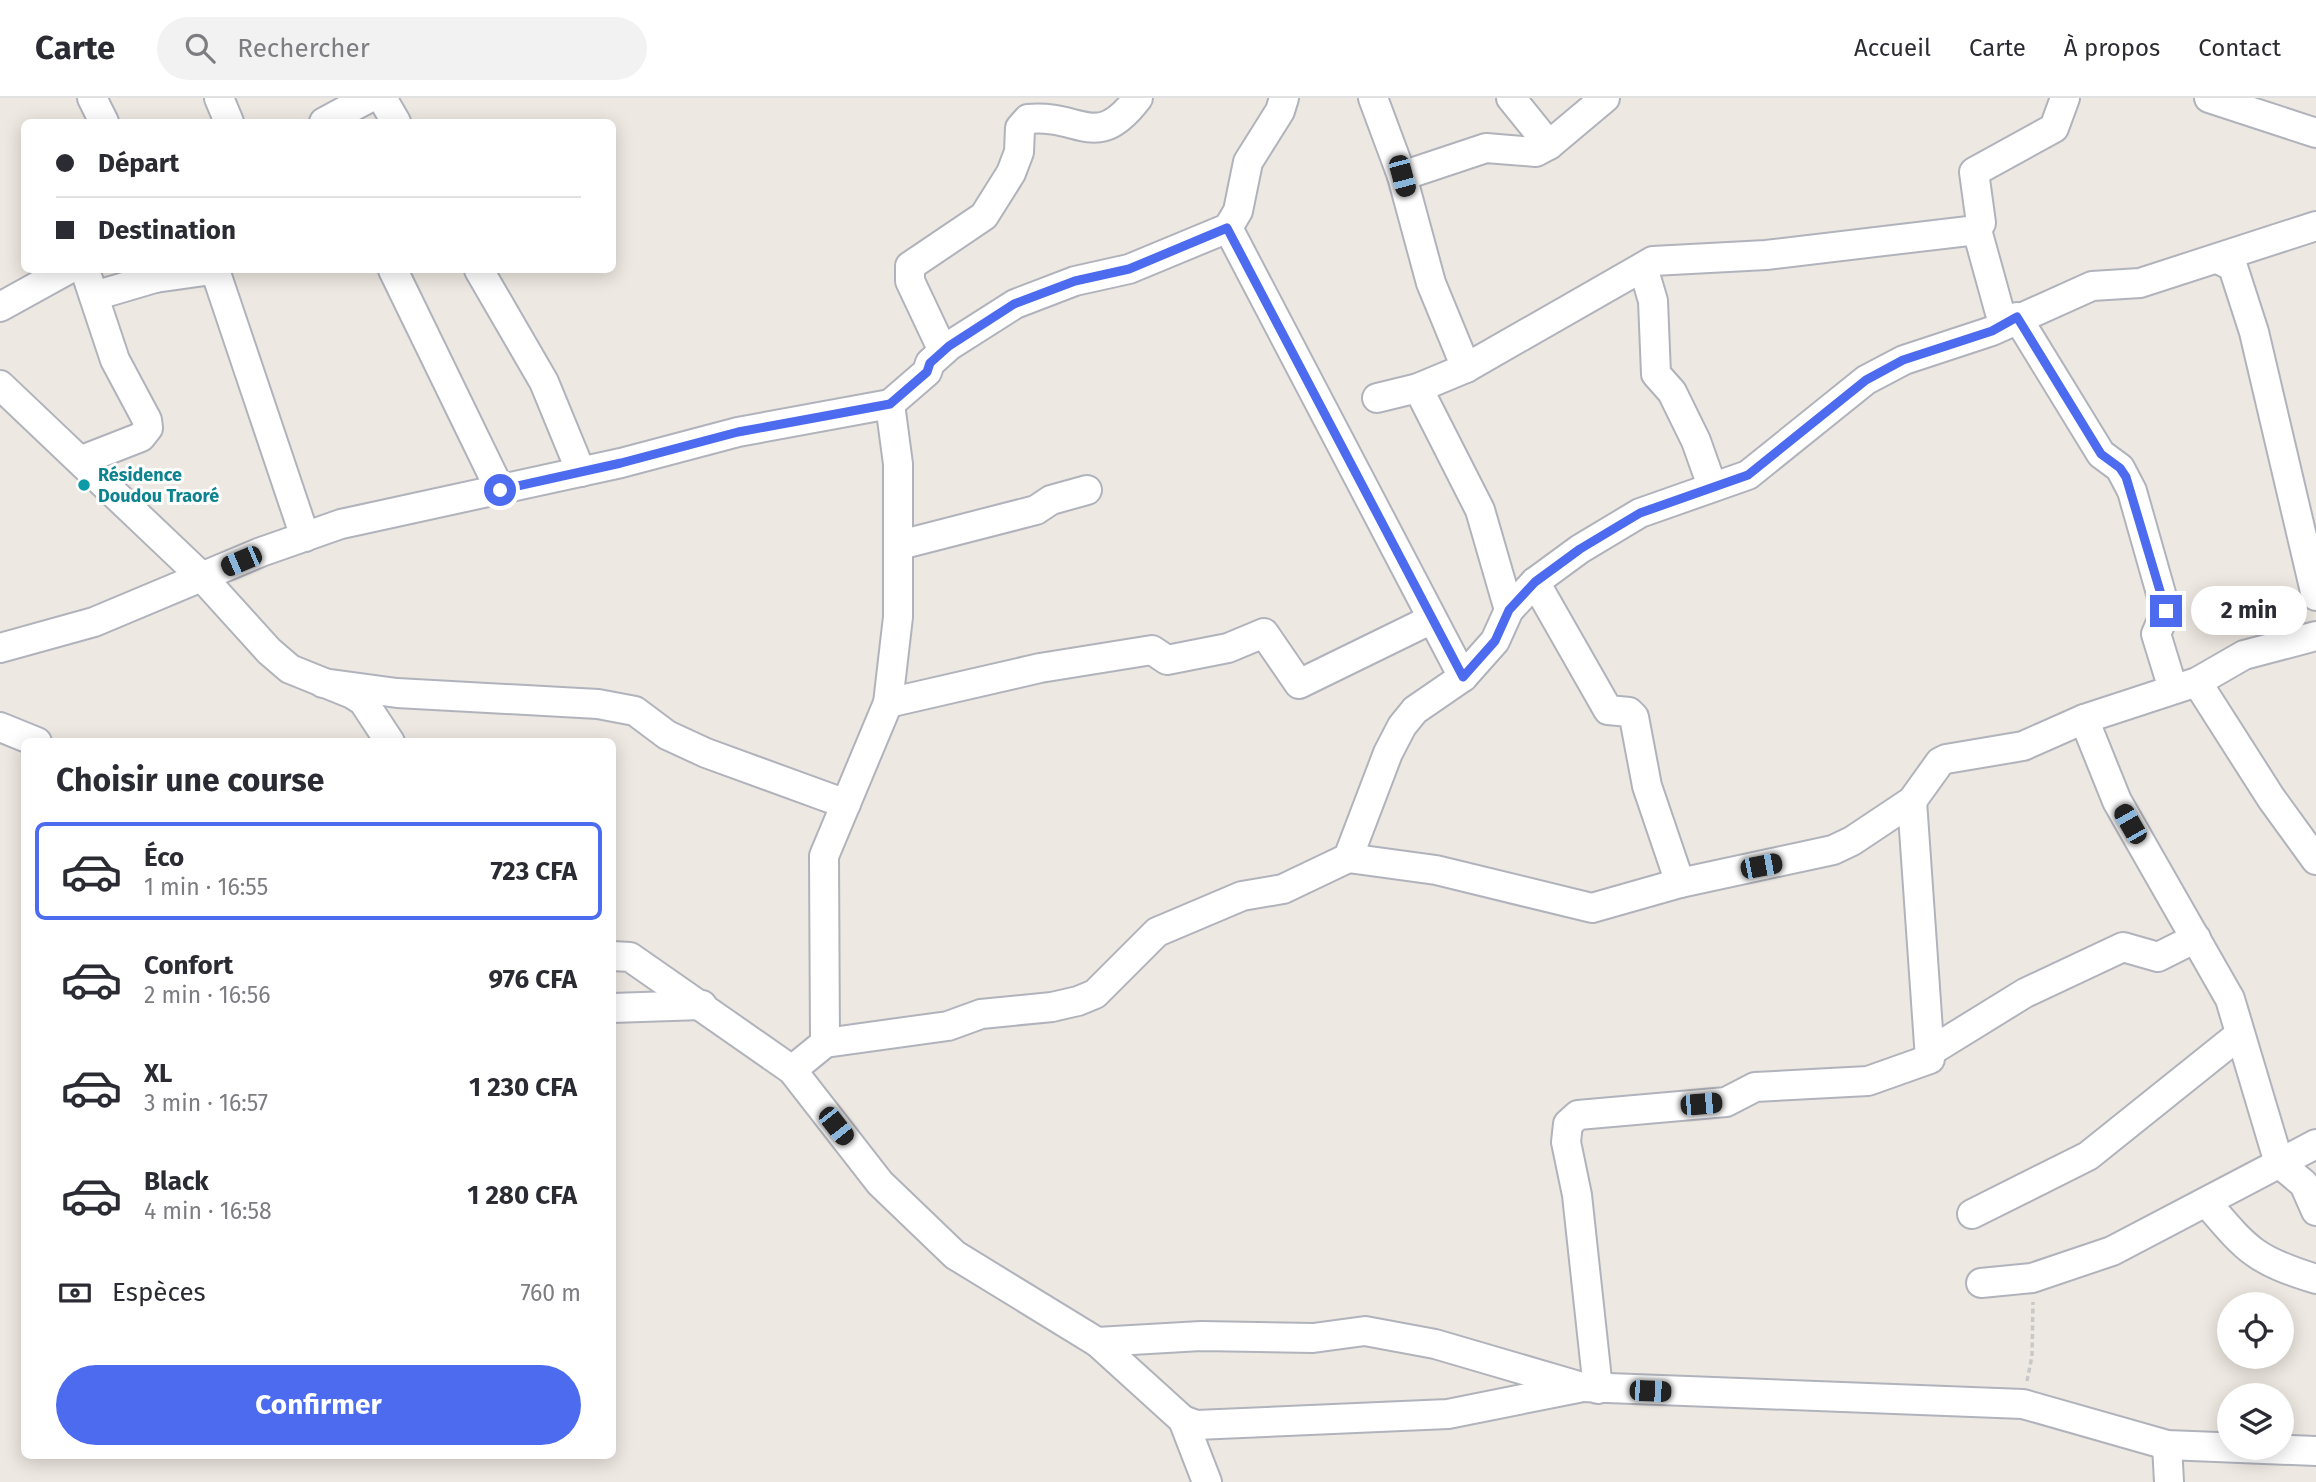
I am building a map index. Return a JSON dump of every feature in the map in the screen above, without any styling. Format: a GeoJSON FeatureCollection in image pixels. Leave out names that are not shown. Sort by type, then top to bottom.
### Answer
{"type":"FeatureCollection","features":[{"type":"Feature","properties":{"kind":"street"},"geometry":{"type":"LineString","coordinates":[[92,98],[102,119]]}},
{"type":"Feature","properties":{"kind":"street"},"geometry":{"type":"LineString","coordinates":[[219,98],[228,119]]}},
{"type":"Feature","properties":{"kind":"street"},"geometry":{"type":"LineString","coordinates":[[330,119],[369,98]]}},
{"type":"Feature","properties":{"kind":"street"},"geometry":{"type":"LineString","coordinates":[[382,98],[394,119]]}},
{"type":"Feature","properties":{"kind":"street"},"geometry":{"type":"LineString","coordinates":[[943,351],[909,281],[909,266],[984,216],[1011,173],[1019,152],[1020,128],[1028,119],[1053,120],[1100,128],[1118,122],[1138,98]]}},
{"type":"Feature","properties":{"kind":"street"},"geometry":{"type":"LineString","coordinates":[[1373,98],[1402,176],[1431,283],[1466,368]]}},
{"type":"Feature","properties":{"kind":"street"},"geometry":{"type":"LineString","coordinates":[[1511,98],[1549,145]]}},
{"type":"Feature","properties":{"kind":"street"},"geometry":{"type":"LineString","coordinates":[[1402,176],[1486,148],[1536,152],[1549,145],[1605,98]]}},
{"type":"Feature","properties":{"kind":"street"},"geometry":{"type":"LineString","coordinates":[[2065,98],[2054,128],[1976,169],[1981,223],[1978,230],[2010,321],[2101,454],[2120,468],[2132,491],[2166,611],[2157,634],[2185,685],[2316,860]]}},
{"type":"Feature","properties":{"kind":"street"},"geometry":{"type":"LineString","coordinates":[[2209,98],[2316,133]]}},
{"type":"Feature","properties":{"kind":"street"},"geometry":{"type":"LineString","coordinates":[[0,648],[94,622],[341,524],[582,472],[738,432],[890,404],[927,372],[930,363],[943,351],[1014,304],[1075,281],[1129,269],[1227,228],[1238,211],[1248,162],[1276,102]]}},
{"type":"Feature","properties":{"kind":"street"},"geometry":{"type":"LineString","coordinates":[[1348,858],[1388,753],[1402,726],[1415,710],[1463,677],[1495,641],[1509,610],[1535,582],[1640,513],[1748,475],[1866,380],[1903,360],[1992,331],[2092,286],[2130,285],[2316,226]]}},
{"type":"Feature","properties":{"kind":"street"},"geometry":{"type":"LineString","coordinates":[[1227,228],[1463,677]]}},
{"type":"Feature","properties":{"kind":"street"},"geometry":{"type":"LineString","coordinates":[[1377,398],[1418,388],[1466,368],[1653,261],[1766,255],[1978,230]]}},
{"type":"Feature","properties":{"kind":"street"},"geometry":{"type":"LineString","coordinates":[[2218,259],[2233,267],[2254,332],[2316,596]]}},
{"type":"Feature","properties":{"kind":"street"},"geometry":{"type":"LineString","coordinates":[[1643,267],[1653,301],[1656,374],[1672,392],[1696,440],[1712,486]]}},
{"type":"Feature","properties":{"kind":"street"},"geometry":{"type":"LineString","coordinates":[[0,307],[62,273]]}},
{"type":"Feature","properties":{"kind":"street"},"geometry":{"type":"LineString","coordinates":[[82,460],[141,438],[148,428],[115,359],[86,273]]}},
{"type":"Feature","properties":{"kind":"street"},"geometry":{"type":"LineString","coordinates":[[214,273],[305,537]]}},
{"type":"Feature","properties":{"kind":"street"},"geometry":{"type":"LineString","coordinates":[[394,273],[500,490]]}},
{"type":"Feature","properties":{"kind":"street"},"geometry":{"type":"LineString","coordinates":[[481,273],[544,382],[582,472]]}},
{"type":"Feature","properties":{"kind":"street"},"geometry":{"type":"LineString","coordinates":[[94,296],[154,274]]}},
{"type":"Feature","properties":{"kind":"street"},"geometry":{"type":"LineString","coordinates":[[0,385],[82,460],[202,577],[270,651],[290,669],[363,701],[387,738]]}},
{"type":"Feature","properties":{"kind":"street"},"geometry":{"type":"LineString","coordinates":[[1418,388],[1480,510],[1509,610]]}},
{"type":"Feature","properties":{"kind":"street"},"geometry":{"type":"LineString","coordinates":[[825,1044],[822,941],[827,884],[823,863],[888,703],[898,617],[898,464],[890,404]]}},
{"type":"Feature","properties":{"kind":"street"},"geometry":{"type":"LineString","coordinates":[[900,545],[1036,510],[1051,500],[1087,490]]}},
{"type":"Feature","properties":{"kind":"street"},"geometry":{"type":"LineString","coordinates":[[1535,582],[1608,710],[1629,712],[1634,717],[1647,786],[1680,883]]}},
{"type":"Feature","properties":{"kind":"street"},"geometry":{"type":"LineString","coordinates":[[888,703],[1040,668],[1152,650],[1167,660],[1228,648],[1265,633],[1270,636],[1296,682],[1302,683],[1432,620]]}},
{"type":"Feature","properties":{"kind":"street"},"geometry":{"type":"LineString","coordinates":[[792,1070],[825,1044],[948,1026],[981,1014],[1052,1007],[1078,1001],[1095,994],[1157,932],[1242,896],[1283,889],[1348,858],[1436,870],[1578,908],[1592,908],[1680,883],[1833,850],[1852,841],[1912,801],[1940,762],[1946,759],[2023,746],[2084,719],[2185,685],[2244,655],[2316,636]]}},
{"type":"Feature","properties":{"kind":"street"},"geometry":{"type":"LineString","coordinates":[[323,683],[397,693],[598,704],[635,711],[667,734],[706,753],[846,804]]}},
{"type":"Feature","properties":{"kind":"street"},"geometry":{"type":"LineString","coordinates":[[2084,719],[2117,801],[2230,999],[2279,1163],[2304,1184],[2316,1210]]}},
{"type":"Feature","properties":{"kind":"street"},"geometry":{"type":"LineString","coordinates":[[0,727],[27,738]]}},
{"type":"Feature","properties":{"kind":"street"},"geometry":{"type":"LineString","coordinates":[[1590,1388],[1577,1195],[1566,1142],[1571,1118],[1578,1115],[1726,1102],[1745,1095],[1755,1087],[1868,1081],[1927,1061],[1931,1051],[1912,801]]}},
{"type":"Feature","properties":{"kind":"street"},"geometry":{"type":"LineString","coordinates":[[1931,1051],[2025,993],[2123,947],[2158,957],[2196,939]]}},
{"type":"Feature","properties":{"kind":"street"},"geometry":{"type":"LineString","coordinates":[[618,952],[702,1005],[792,1070],[880,1183],[955,1255],[1097,1342],[1183,1420],[1196,1425],[1225,1426],[1448,1414],[1590,1388],[2024,1404],[2167,1445],[2316,1451]]}},
{"type":"Feature","properties":{"kind":"street"},"geometry":{"type":"LineString","coordinates":[[616,1008],[702,1005]]}},
{"type":"Feature","properties":{"kind":"street"},"geometry":{"type":"LineString","coordinates":[[1972,1214],[2088,1156],[2239,1035]]}},
{"type":"Feature","properties":{"kind":"street"},"geometry":{"type":"LineString","coordinates":[[1981,1283],[2039,1276],[2112,1251],[2316,1144]]}},
{"type":"Feature","properties":{"kind":"street"},"geometry":{"type":"LineString","coordinates":[[2207,1203],[2247,1249],[2273,1266],[2316,1279]]}},
{"type":"Feature","properties":{"kind":"street"},"geometry":{"type":"LineString","coordinates":[[1097,1342],[1201,1336],[1313,1338],[1365,1331],[1434,1344],[1590,1388]]}},
{"type":"Feature","properties":{"kind":"street"},"geometry":{"type":"LineString","coordinates":[[1183,1420],[1207,1482]]}},
{"type":"Feature","properties":{"kind":"street"},"geometry":{"type":"LineString","coordinates":[[2167,1445],[2169,1482]]}},
{"type":"Feature","properties":{"kind":"path"},"geometry":{"type":"LineString","coordinates":[[2024,1404],[2032,1356],[2031,1312],[2039,1276]]}},
{"type":"Feature","properties":{"kind":"place","name":"Résidence Doudou Traoré"},"geometry":{"type":"Point","coordinates":[84,485]}},
{"type":"Feature","properties":{"kind":"route"},"geometry":{"type":"LineString","coordinates":[[500,490],[621,463],[738,432],[890,404],[927,372],[930,363],[949,346],[1014,304],[1075,281],[1129,269],[1227,228],[1463,677],[1495,641],[1509,610],[1535,582],[1580,549],[1640,513],[1748,475],[1847,394],[1866,380],[1903,360],[1992,331],[2017,317],[2101,454],[2120,468],[2126,477],[2166,611]]}}]}
